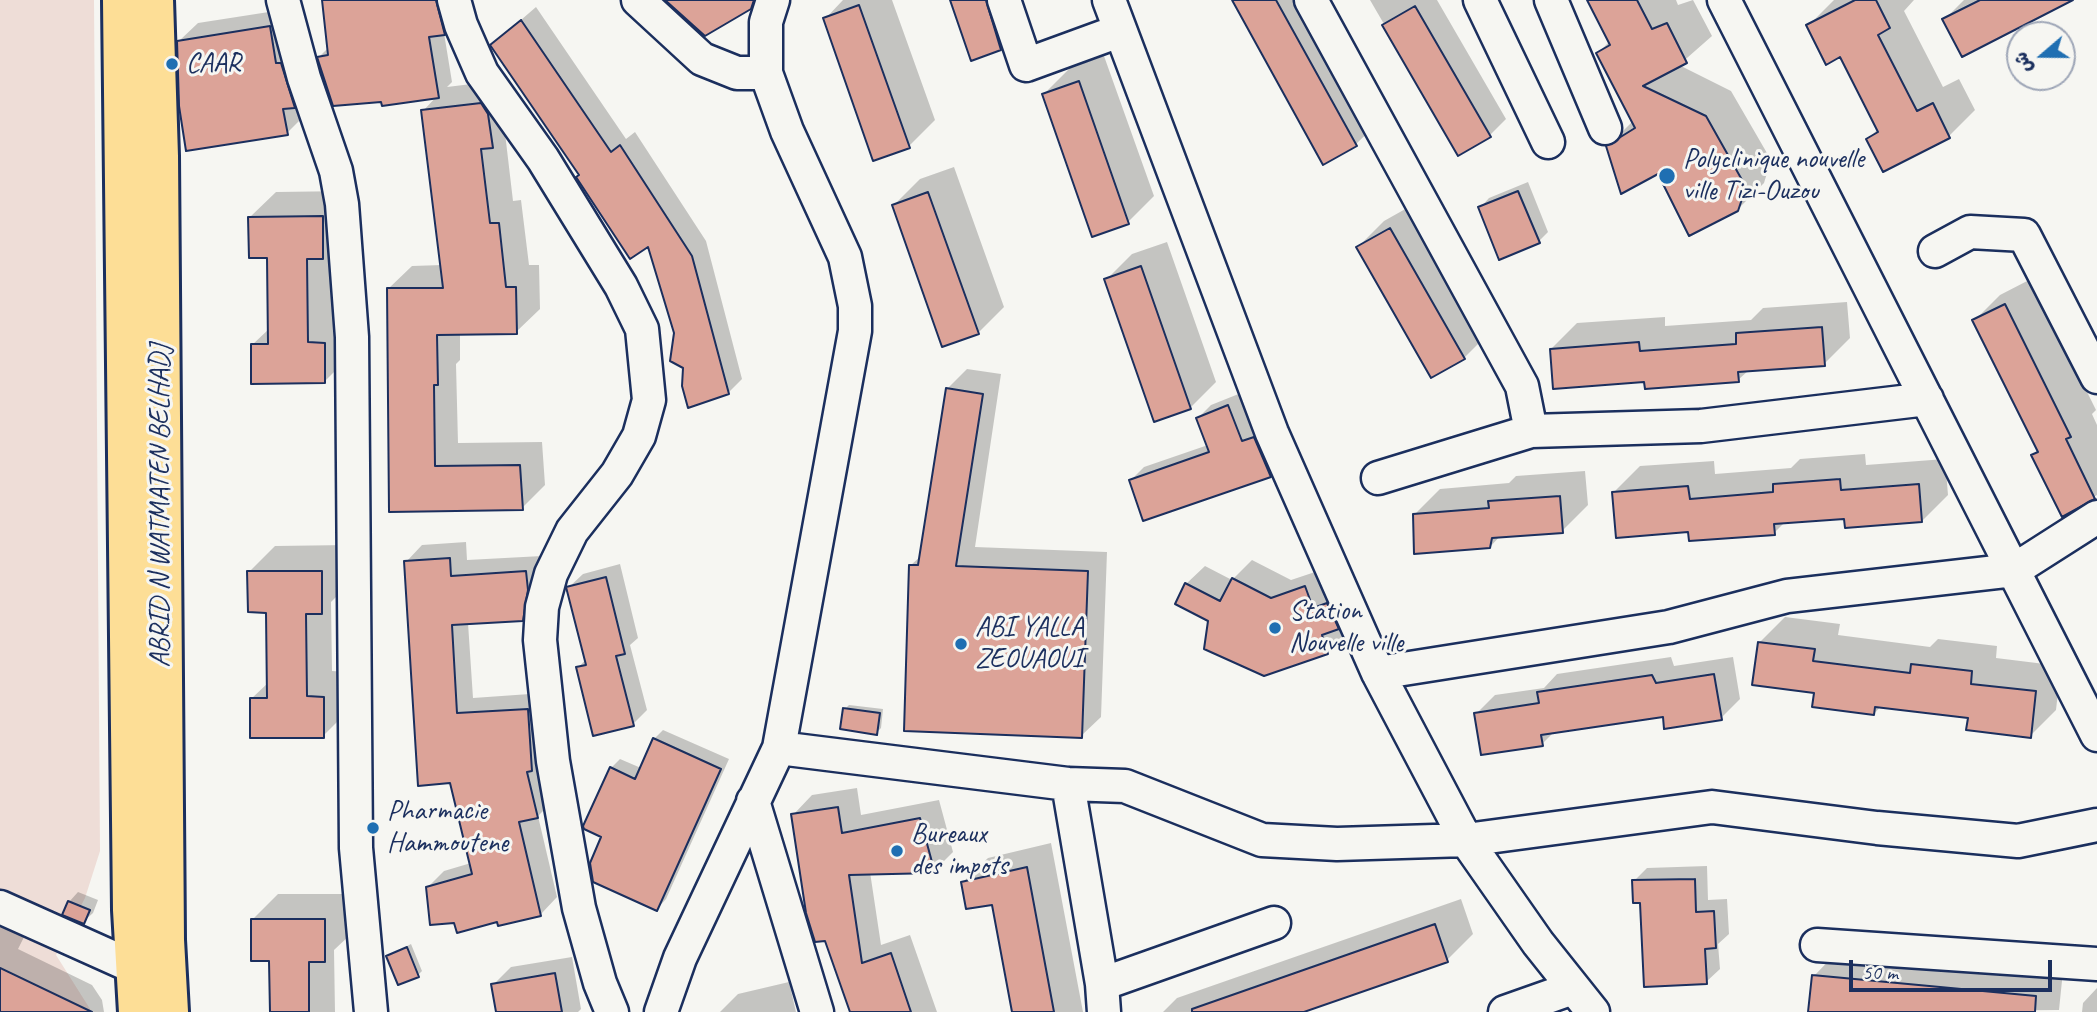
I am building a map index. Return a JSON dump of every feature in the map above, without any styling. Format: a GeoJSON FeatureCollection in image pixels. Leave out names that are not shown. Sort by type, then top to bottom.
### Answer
{"type":"FeatureCollection","features":[{"type":"Feature","properties":{"kind":"main road"},"geometry":{"type":"LineString","coordinates":[[122,0],[130,743],[138,1012]]}},
{"type":"Feature","properties":{"kind":"main road","name":"ABRID N WATMATEN BELHADJ"},"geometry":{"type":"LineString","coordinates":[[154,0],[159,156],[165,940],[169,1012]]}},
{"type":"Feature","properties":{"kind":"street"},"geometry":{"type":"LineString","coordinates":[[283,0],[304,78],[336,171],[342,204],[352,337],[356,848],[371,1012]]}},
{"type":"Feature","properties":{"kind":"street"},"geometry":{"type":"LineString","coordinates":[[454,0],[461,25],[482,73],[543,159],[621,286],[642,329],[649,400],[639,436],[617,474],[572,531],[551,574],[542,607],[540,640],[553,761],[579,908],[600,983],[612,1012]]}},
{"type":"Feature","properties":{"kind":"street"},"geometry":{"type":"LineString","coordinates":[[638,0],[655,19],[702,59],[737,73],[766,73]]}},
{"type":"Feature","properties":{"kind":"street"},"geometry":{"type":"LineString","coordinates":[[661,1012],[680,958],[779,748],[852,356],[855,306],[845,257],[787,131],[766,73],[766,22],[773,0]]}},
{"type":"Feature","properties":{"kind":"street"},"geometry":{"type":"LineString","coordinates":[[1004,0],[1026,65],[1119,31]]}},
{"type":"Feature","properties":{"kind":"street"},"geometry":{"type":"LineString","coordinates":[[1109,0],[1272,433],[1378,673],[1466,840],[1583,1000],[1505,1012]]}},
{"type":"Feature","properties":{"kind":"street"},"geometry":{"type":"LineString","coordinates":[[1311,0],[1522,386],[1531,431]]}},
{"type":"Feature","properties":{"kind":"street"},"geometry":{"type":"LineString","coordinates":[[1480,0],[1548,142]]}},
{"type":"Feature","properties":{"kind":"street"},"geometry":{"type":"LineString","coordinates":[[1550,0],[1605,128]]}},
{"type":"Feature","properties":{"kind":"street"},"geometry":{"type":"LineString","coordinates":[[1724,0],[2097,736]]}},
{"type":"Feature","properties":{"kind":"street"},"geometry":{"type":"LineString","coordinates":[[1935,251],[1970,232],[2024,234],[2097,377]]}},
{"type":"Feature","properties":{"kind":"street"},"geometry":{"type":"LineString","coordinates":[[1378,478],[1531,431],[1701,426],[1927,399]]}},
{"type":"Feature","properties":{"kind":"street"},"geometry":{"type":"LineString","coordinates":[[1378,673],[1669,627],[1787,596],[2014,570],[2097,517]]}},
{"type":"Feature","properties":{"kind":"street"},"geometry":{"type":"LineString","coordinates":[[779,748],[1068,784],[1125,786],[1262,840],[1336,844],[1466,840],[1712,807],[1877,828],[2018,841],[2097,825]]}},
{"type":"Feature","properties":{"kind":"street"},"geometry":{"type":"LineString","coordinates":[[1068,784],[1103,998],[1274,923]]}},
{"type":"Feature","properties":{"kind":"street"},"geometry":{"type":"LineString","coordinates":[[753,800],[817,1012]]}},
{"type":"Feature","properties":{"kind":"street"},"geometry":{"type":"LineString","coordinates":[[0,907],[136,968]]}},
{"type":"Feature","properties":{"kind":"street"},"geometry":{"type":"LineString","coordinates":[[1817,945],[2097,964]]}},
{"type":"Feature","properties":{"kind":"shaded area"},"geometry":{"type":"Polygon","coordinates":[[[0,0],[94,0],[100,851],[85,898],[56,955],[92,1012],[0,1012],[0,0]]]}},
{"type":"Feature","properties":{"kind":"building"},"geometry":{"type":"Polygon","coordinates":[[[322,0],[436,0],[445,35],[429,37],[439,98],[382,106],[381,102],[333,106],[317,57],[328,55],[322,0]]]}},
{"type":"Feature","properties":{"kind":"building"},"geometry":{"type":"Polygon","coordinates":[[[665,0],[754,0],[751,9],[705,36],[665,0]]]}},
{"type":"Feature","properties":{"kind":"building"},"geometry":{"type":"Polygon","coordinates":[[[950,0],[986,0],[1001,50],[971,61],[950,0]]]}},
{"type":"Feature","properties":{"kind":"building"},"geometry":{"type":"Polygon","coordinates":[[[1232,0],[1276,0],[1357,146],[1323,165],[1232,0]]]}},
{"type":"Feature","properties":{"kind":"building"},"geometry":{"type":"Polygon","coordinates":[[[1587,0],[1637,0],[1652,29],[1667,23],[1687,63],[1643,86],[1706,116],[1746,187],[1738,211],[1689,236],[1658,174],[1621,194],[1606,146],[1635,128],[1596,53],[1610,45],[1587,0]]]}},
{"type":"Feature","properties":{"kind":"building"},"geometry":{"type":"Polygon","coordinates":[[[1855,0],[1876,0],[1890,28],[1878,35],[1917,111],[1933,103],[1950,138],[1883,172],[1866,139],[1878,132],[1840,57],[1826,65],[1806,25],[1855,0]]]}},
{"type":"Feature","properties":{"kind":"building"},"geometry":{"type":"Polygon","coordinates":[[[1980,0],[2073,0],[2032,21],[2006,21],[2006,34],[1962,57],[1942,19],[1980,0]]]}},
{"type":"Feature","properties":{"kind":"building"},"geometry":{"type":"Polygon","coordinates":[[[859,5],[910,148],[873,161],[823,18],[859,5]]]}},
{"type":"Feature","properties":{"kind":"building"},"geometry":{"type":"Polygon","coordinates":[[[1415,6],[1491,137],[1458,156],[1382,25],[1415,6]]]}},
{"type":"Feature","properties":{"kind":"building"},"geometry":{"type":"Polygon","coordinates":[[[521,20],[611,152],[620,145],[692,256],[729,394],[688,408],[682,386],[683,368],[670,361],[674,333],[648,247],[630,259],[576,177],[579,175],[490,45],[521,20]]]}},
{"type":"Feature","properties":{"kind":"building"},"geometry":{"type":"Polygon","coordinates":[[[270,26],[276,63],[281,63],[295,108],[283,109],[288,135],[186,151],[179,106],[177,41],[270,26]]]}},
{"type":"Feature","properties":{"kind":"building"},"geometry":{"type":"Polygon","coordinates":[[[1079,81],[1129,224],[1092,237],[1042,94],[1079,81]]]}},
{"type":"Feature","properties":{"kind":"building"},"geometry":{"type":"Polygon","coordinates":[[[481,103],[488,114],[493,148],[481,149],[490,223],[499,223],[506,287],[516,287],[517,334],[437,335],[438,385],[434,385],[435,466],[520,465],[523,510],[389,512],[387,288],[443,288],[421,110],[481,103]]]}},
{"type":"Feature","properties":{"kind":"building"},"geometry":{"type":"Polygon","coordinates":[[[1518,191],[1540,243],[1499,260],[1478,207],[1518,191]]]}},
{"type":"Feature","properties":{"kind":"building"},"geometry":{"type":"Polygon","coordinates":[[[928,192],[979,334],[942,347],[892,205],[928,192]]]}},
{"type":"Feature","properties":{"kind":"building"},"geometry":{"type":"Polygon","coordinates":[[[323,216],[323,259],[307,259],[308,342],[325,343],[325,383],[251,384],[251,344],[268,344],[267,258],[249,258],[248,217],[323,216]]]}},
{"type":"Feature","properties":{"kind":"building"},"geometry":{"type":"Polygon","coordinates":[[[1390,228],[1465,359],[1431,378],[1356,247],[1390,228]]]}},
{"type":"Feature","properties":{"kind":"building"},"geometry":{"type":"Polygon","coordinates":[[[1141,266],[1191,409],[1154,422],[1104,279],[1141,266]]]}},
{"type":"Feature","properties":{"kind":"building"},"geometry":{"type":"Polygon","coordinates":[[[2005,304],[2071,437],[2066,439],[2095,499],[2062,517],[2031,455],[2038,452],[1972,320],[2005,304]]]}},
{"type":"Feature","properties":{"kind":"building"},"geometry":{"type":"Polygon","coordinates":[[[1822,327],[1825,366],[1738,372],[1739,382],[1645,389],[1644,382],[1553,389],[1550,349],[1639,342],[1640,351],[1736,344],[1736,333],[1822,327]]]}},
{"type":"Feature","properties":{"kind":"building","name":"ABI YALLA ZEOUAOUI"},"geometry":{"type":"Polygon","coordinates":[[[946,388],[983,394],[956,566],[1088,571],[1082,738],[904,731],[909,565],[918,565],[946,388]]]}},
{"type":"Feature","properties":{"kind":"building"},"geometry":{"type":"Polygon","coordinates":[[[1228,405],[1242,441],[1254,437],[1271,477],[1143,521],[1129,480],[1209,452],[1196,418],[1228,405]]]}},
{"type":"Feature","properties":{"kind":"building"},"geometry":{"type":"Polygon","coordinates":[[[1840,479],[1841,490],[1919,484],[1922,522],[1845,528],[1844,519],[1774,524],[1775,535],[1689,541],[1688,532],[1616,538],[1612,492],[1688,486],[1690,499],[1773,492],[1773,484],[1840,479]]]}},
{"type":"Feature","properties":{"kind":"building"},"geometry":{"type":"Polygon","coordinates":[[[1560,496],[1563,533],[1492,538],[1490,548],[1414,554],[1413,514],[1489,508],[1488,501],[1560,496]]]}},
{"type":"Feature","properties":{"kind":"building"},"geometry":{"type":"Polygon","coordinates":[[[450,558],[451,576],[526,571],[528,590],[523,621],[452,625],[457,713],[528,709],[532,771],[527,772],[538,818],[519,822],[541,916],[498,926],[497,922],[457,933],[454,923],[430,925],[426,887],[472,874],[450,783],[418,786],[404,561],[450,558]]]}},
{"type":"Feature","properties":{"kind":"building"},"geometry":{"type":"Polygon","coordinates":[[[247,571],[322,571],[322,614],[306,614],[307,696],[324,697],[324,738],[250,738],[250,698],[267,698],[266,613],[248,612],[247,571]]]}},
{"type":"Feature","properties":{"kind":"building"},"geometry":{"type":"Polygon","coordinates":[[[606,577],[625,654],[616,656],[634,726],[593,736],[576,667],[586,665],[566,587],[606,577]]]}},
{"type":"Feature","properties":{"kind":"building","name":"Station Nouvelle ville"},"geometry":{"type":"Polygon","coordinates":[[[1232,578],[1271,598],[1305,586],[1313,608],[1327,603],[1339,629],[1322,635],[1328,654],[1264,676],[1204,649],[1208,621],[1175,604],[1185,583],[1220,601],[1232,578]]]}},
{"type":"Feature","properties":{"kind":"building"},"geometry":{"type":"Polygon","coordinates":[[[1758,642],[1815,649],[1813,661],[1910,673],[1911,664],[1972,671],[1971,684],[2036,691],[2031,738],[1966,730],[1968,718],[1875,707],[1874,715],[1812,707],[1814,693],[1752,685],[1758,642]]]}},
{"type":"Feature","properties":{"kind":"building"},"geometry":{"type":"Polygon","coordinates":[[[1714,674],[1722,720],[1664,729],[1663,717],[1541,735],[1543,746],[1481,755],[1474,713],[1539,703],[1537,692],[1652,675],[1656,683],[1714,674]]]}},
{"type":"Feature","properties":{"kind":"building"},"geometry":{"type":"Polygon","coordinates":[[[843,708],[880,713],[877,735],[840,729],[843,708]]]}},
{"type":"Feature","properties":{"kind":"building"},"geometry":{"type":"Polygon","coordinates":[[[653,738],[721,769],[657,911],[593,882],[590,863],[601,837],[583,826],[610,767],[635,779],[653,738]]]}},
{"type":"Feature","properties":{"kind":"building"},"geometry":{"type":"Polygon","coordinates":[[[838,807],[842,833],[920,818],[935,873],[849,875],[862,963],[891,953],[911,1012],[850,1012],[825,941],[815,942],[806,913],[791,814],[838,807]]]}},
{"type":"Feature","properties":{"kind":"building"},"geometry":{"type":"Polygon","coordinates":[[[1027,867],[1054,1012],[1012,1012],[992,905],[966,909],[961,882],[1027,867]]]}},
{"type":"Feature","properties":{"kind":"building"},"geometry":{"type":"Polygon","coordinates":[[[1695,879],[1696,912],[1714,911],[1716,948],[1705,949],[1707,984],[1644,987],[1640,903],[1633,903],[1632,880],[1695,879]]]}},
{"type":"Feature","properties":{"kind":"building"},"geometry":{"type":"Polygon","coordinates":[[[68,901],[90,910],[84,924],[62,915],[68,901]]]}},
{"type":"Feature","properties":{"kind":"building"},"geometry":{"type":"Polygon","coordinates":[[[251,919],[325,919],[325,962],[309,962],[309,1012],[270,1012],[269,961],[251,961],[251,919]]]}},
{"type":"Feature","properties":{"kind":"building"},"geometry":{"type":"Polygon","coordinates":[[[1435,924],[1448,962],[1304,1012],[1192,1012],[1192,1009],[1435,924]]]}},
{"type":"Feature","properties":{"kind":"building"},"geometry":{"type":"Polygon","coordinates":[[[407,947],[419,977],[398,985],[386,956],[407,947]]]}},
{"type":"Feature","properties":{"kind":"building"},"geometry":{"type":"Polygon","coordinates":[[[0,968],[92,1012],[0,1012],[0,968]]]}},
{"type":"Feature","properties":{"kind":"building"},"geometry":{"type":"Polygon","coordinates":[[[555,973],[562,1012],[496,1012],[491,984],[555,973]]]}},
{"type":"Feature","properties":{"kind":"building"},"geometry":{"type":"Polygon","coordinates":[[[1812,975],[2036,996],[2035,1012],[1808,1012],[1812,975]]]}},
{"type":"Feature","properties":{"kind":"place","name":"CAAR"},"geometry":{"type":"Point","coordinates":[172,64]}},
{"type":"Feature","properties":{"kind":"place","name":"Polyclinique nouvelle ville Tizi-Ouzou"},"geometry":{"type":"Point","coordinates":[1667,176]}},
{"type":"Feature","properties":{"kind":"place","name":"Station Nouvelle ville"},"geometry":{"type":"Point","coordinates":[1275,628]}},
{"type":"Feature","properties":{"kind":"place","name":"ABI YALLA ZEOUAOUI"},"geometry":{"type":"Point","coordinates":[961,644]}},
{"type":"Feature","properties":{"kind":"place","name":"Pharmacie Hammoutene"},"geometry":{"type":"Point","coordinates":[373,828]}},
{"type":"Feature","properties":{"kind":"place","name":"Bureaux des impots"},"geometry":{"type":"Point","coordinates":[897,851]}}]}
